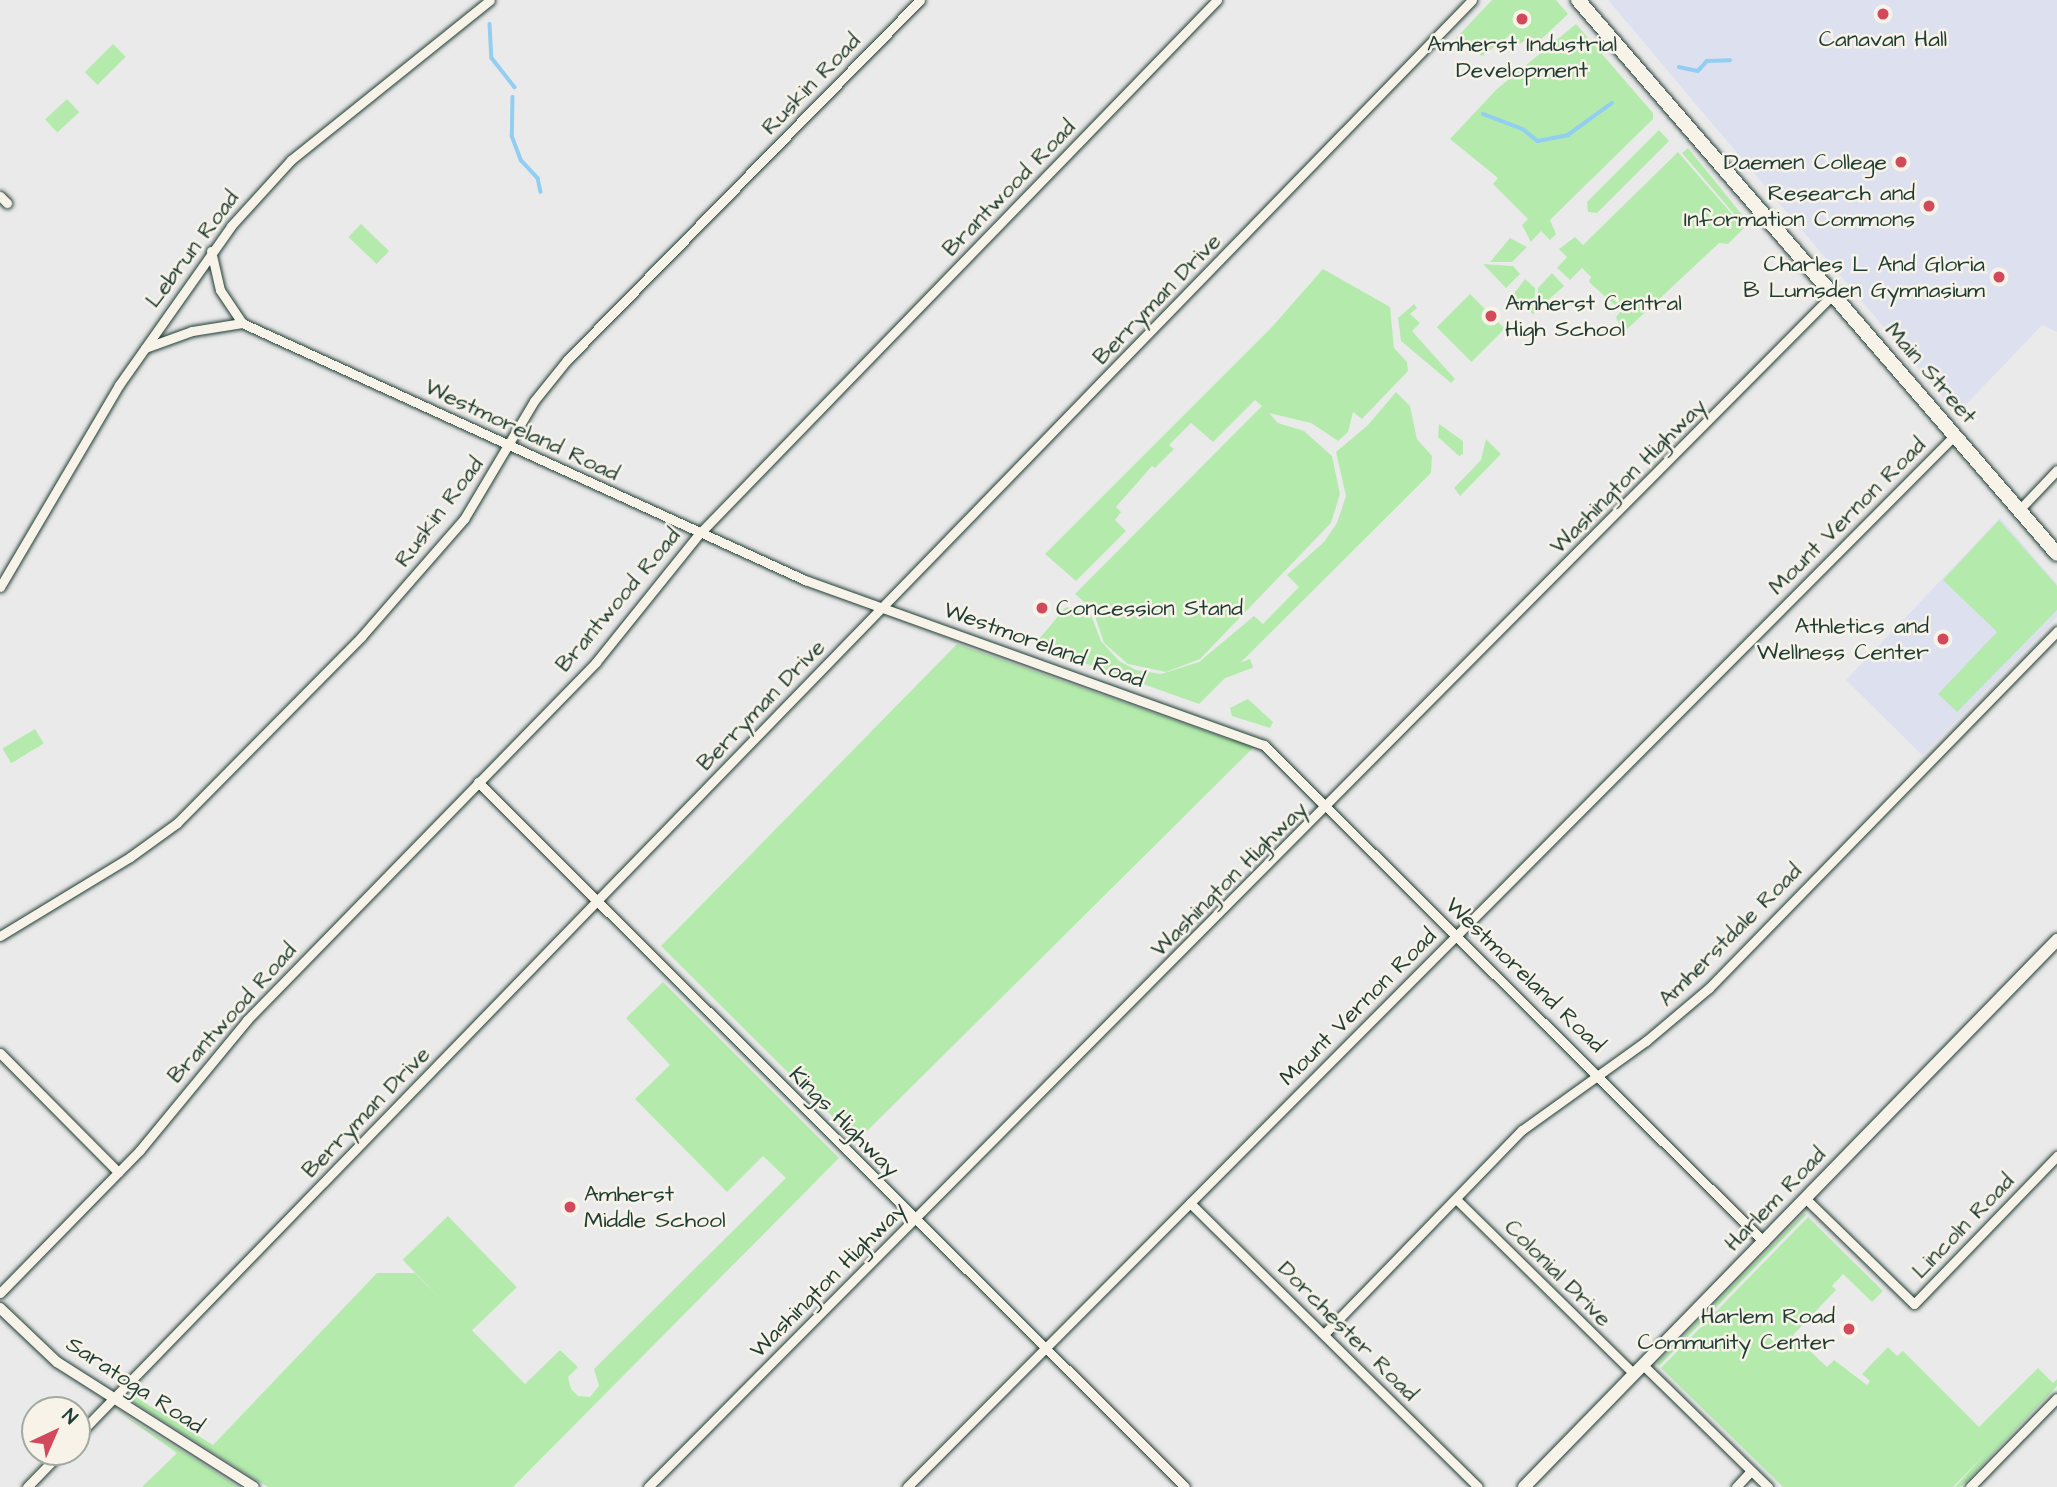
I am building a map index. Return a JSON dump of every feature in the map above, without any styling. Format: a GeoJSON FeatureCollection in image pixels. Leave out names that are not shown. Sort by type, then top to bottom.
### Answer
{"type":"FeatureCollection","features":[{"type":"Feature","properties":{"kind":"main road","name":"Main Street"},"geometry":{"type":"LineString","coordinates":[[1577,0],[2057,554]]}},
{"type":"Feature","properties":{"kind":"main road","name":"Harlem Road"},"geometry":{"type":"LineString","coordinates":[[1524,1487],[2057,940]]}},
{"type":"Feature","properties":{"kind":"street","name":"Lebrun Road"},"geometry":{"type":"LineString","coordinates":[[0,587],[144,349],[211,251],[291,160],[489,0]]}},
{"type":"Feature","properties":{"kind":"street","name":"Ruskin Road"},"geometry":{"type":"LineString","coordinates":[[0,936],[130,857],[177,823],[388,609],[464,519],[534,401],[567,360],[920,0]]}},
{"type":"Feature","properties":{"kind":"street","name":"Brantwood Road"},"geometry":{"type":"LineString","coordinates":[[0,1293],[118,1172],[247,1020],[596,662],[699,534],[1217,0]]}},
{"type":"Feature","properties":{"kind":"street","name":"Berryman Drive"},"geometry":{"type":"LineString","coordinates":[[91,1422],[1472,0]]}},
{"type":"Feature","properties":{"kind":"street"},"geometry":{"type":"LineString","coordinates":[[144,349],[191,331],[242,323],[220,290],[211,251]]}},
{"type":"Feature","properties":{"kind":"street","name":"Washington Highway"},"geometry":{"type":"LineString","coordinates":[[649,1487],[1327,807],[1833,294]]}},
{"type":"Feature","properties":{"kind":"street","name":"Westmoreland Road"},"geometry":{"type":"LineString","coordinates":[[242,323],[699,534],[805,580],[1264,745],[1600,1076],[1764,1242]]}},
{"type":"Feature","properties":{"kind":"street","name":"Mount Vernon Road"},"geometry":{"type":"LineString","coordinates":[[907,1487],[1955,435]]}},
{"type":"Feature","properties":{"kind":"street"},"geometry":{"type":"LineString","coordinates":[[2019,510],[2057,470]]}},
{"type":"Feature","properties":{"kind":"street","name":"Amherstdale Road"},"geometry":{"type":"LineString","coordinates":[[1324,1334],[1522,1130],[1600,1076],[1709,988],[2057,631]]}},
{"type":"Feature","properties":{"kind":"street","name":"Kings Highway"},"geometry":{"type":"LineString","coordinates":[[478,782],[1185,1487]]}},
{"type":"Feature","properties":{"kind":"street"},"geometry":{"type":"LineString","coordinates":[[0,1053],[118,1172]]}},
{"type":"Feature","properties":{"kind":"street","name":"Lincoln Road"},"geometry":{"type":"LineString","coordinates":[[1805,1198],[1914,1304],[2057,1156]]}},
{"type":"Feature","properties":{"kind":"street","name":"Colonial Drive"},"geometry":{"type":"LineString","coordinates":[[1456,1199],[1768,1487]]}},
{"type":"Feature","properties":{"kind":"street","name":"Dorchester Road"},"geometry":{"type":"LineString","coordinates":[[1190,1203],[1478,1487]]}},
{"type":"Feature","properties":{"kind":"street","name":"Saratoga Road"},"geometry":{"type":"LineString","coordinates":[[0,1308],[57,1362],[254,1487]]}},
{"type":"Feature","properties":{"kind":"street"},"geometry":{"type":"LineString","coordinates":[[1970,1487],[2057,1398]]}},
{"type":"Feature","properties":{"kind":"street"},"geometry":{"type":"LineString","coordinates":[[27,1487],[47,1466]]}},
{"type":"Feature","properties":{"kind":"street"},"geometry":{"type":"LineString","coordinates":[[1736,1487],[1751,1471]]}},
{"type":"Feature","properties":{"kind":"shaded area","name":"Daemen College"},"geometry":{"type":"Polygon","coordinates":[[[1608,0],[2057,0],[2057,332],[2042,325],[1957,414],[1608,0]]]}},
{"type":"Feature","properties":{"kind":"shaded area"},"geometry":{"type":"Polygon","coordinates":[[[2000,518],[2057,584],[2057,617],[1922,755],[1846,680],[2000,518]]]}},
{"type":"Feature","properties":{"kind":"green space"},"geometry":{"type":"Polygon","coordinates":[[[1492,0],[1556,0],[1568,14],[1533,47],[1524,41],[1520,44],[1510,35],[1482,56],[1456,38],[1492,0]]]}},
{"type":"Feature","properties":{"kind":"green space"},"geometry":{"type":"Polygon","coordinates":[[[1576,24],[1653,113],[1653,119],[1550,220],[1556,234],[1550,240],[1541,231],[1531,242],[1522,225],[1528,219],[1493,184],[1498,178],[1450,139],[1497,89],[1576,24]]]}},
{"type":"Feature","properties":{"kind":"green space"},"geometry":{"type":"Polygon","coordinates":[[[113,44],[126,57],[97,85],[85,72],[113,44]]]}},
{"type":"Feature","properties":{"kind":"green space"},"geometry":{"type":"Polygon","coordinates":[[[67,99],[79,112],[57,133],[45,119],[67,99]]]}},
{"type":"Feature","properties":{"kind":"green space"},"geometry":{"type":"Polygon","coordinates":[[[1659,130],[1669,141],[1597,213],[1588,212],[1587,202],[1659,130]]]}},
{"type":"Feature","properties":{"kind":"green space"},"geometry":{"type":"Polygon","coordinates":[[[1688,148],[1748,222],[1746,228],[1682,153],[1688,148]]]}},
{"type":"Feature","properties":{"kind":"green space"},"geometry":{"type":"Polygon","coordinates":[[[1678,152],[1744,228],[1728,244],[1719,243],[1623,333],[1616,317],[1621,311],[1589,282],[1591,277],[1582,268],[1570,280],[1557,268],[1567,257],[1559,249],[1575,237],[1583,245],[1678,152]]]}},
{"type":"Feature","properties":{"kind":"green space"},"geometry":{"type":"Polygon","coordinates":[[[361,224],[389,251],[377,264],[348,237],[361,224]]]}},
{"type":"Feature","properties":{"kind":"green space"},"geometry":{"type":"Polygon","coordinates":[[[1510,238],[1527,247],[1512,262],[1490,262],[1510,238]]]}},
{"type":"Feature","properties":{"kind":"green space"},"geometry":{"type":"Polygon","coordinates":[[[1483,264],[1513,266],[1520,274],[1506,288],[1483,264]]]}},
{"type":"Feature","properties":{"kind":"green space"},"geometry":{"type":"Polygon","coordinates":[[[1323,269],[1390,307],[1394,348],[1407,362],[1408,371],[1362,419],[1353,412],[1348,432],[1338,441],[1311,423],[1269,413],[1278,423],[1304,431],[1332,456],[1340,494],[1331,523],[1200,659],[1166,672],[1128,664],[1104,643],[1093,610],[1075,594],[1262,406],[1255,400],[1213,442],[1191,423],[1169,445],[1174,449],[1155,468],[1152,466],[1116,507],[1121,512],[1115,520],[1126,531],[1076,581],[1045,554],[1271,328],[1323,269]]]}},
{"type":"Feature","properties":{"kind":"green space"},"geometry":{"type":"Polygon","coordinates":[[[1552,273],[1564,286],[1538,309],[1538,288],[1552,273]]]}},
{"type":"Feature","properties":{"kind":"green space"},"geometry":{"type":"Polygon","coordinates":[[[1525,279],[1535,288],[1534,315],[1513,295],[1525,279]]]}},
{"type":"Feature","properties":{"kind":"green space"},"geometry":{"type":"Polygon","coordinates":[[[1470,294],[1505,329],[1471,362],[1437,327],[1470,294]]]}},
{"type":"Feature","properties":{"kind":"green space"},"geometry":{"type":"Polygon","coordinates":[[[1414,304],[1417,308],[1410,314],[1420,323],[1412,331],[1455,379],[1451,383],[1401,341],[1398,318],[1414,304]]]}},
{"type":"Feature","properties":{"kind":"green space"},"geometry":{"type":"Polygon","coordinates":[[[1396,392],[1410,406],[1417,439],[1432,456],[1431,473],[1199,704],[1034,645],[1065,608],[1071,607],[1091,615],[1101,641],[1119,661],[1136,670],[1161,674],[1199,662],[1254,616],[1263,624],[1299,587],[1287,575],[1324,542],[1337,523],[1346,496],[1336,452],[1368,425],[1396,392]]]}},
{"type":"Feature","properties":{"kind":"green space"},"geometry":{"type":"Polygon","coordinates":[[[1439,424],[1463,441],[1463,454],[1459,456],[1438,437],[1439,424]]]}},
{"type":"Feature","properties":{"kind":"green space"},"geometry":{"type":"Polygon","coordinates":[[[1486,439],[1501,454],[1460,496],[1454,488],[1481,460],[1486,439]]]}},
{"type":"Feature","properties":{"kind":"green space"},"geometry":{"type":"Polygon","coordinates":[[[1999,520],[2057,586],[2057,610],[1957,712],[1938,694],[1997,632],[1943,580],[1999,520]]]}},
{"type":"Feature","properties":{"kind":"green space"},"geometry":{"type":"Polygon","coordinates":[[[957,644],[1231,740],[1243,740],[1253,748],[857,1141],[661,946],[957,644]]]}},
{"type":"Feature","properties":{"kind":"green space"},"geometry":{"type":"Polygon","coordinates":[[[1250,659],[1253,667],[1193,690],[1190,682],[1250,659]]]}},
{"type":"Feature","properties":{"kind":"green space"},"geometry":{"type":"Polygon","coordinates":[[[1248,699],[1273,722],[1270,728],[1232,716],[1230,708],[1248,699]]]}},
{"type":"Feature","properties":{"kind":"green space"},"geometry":{"type":"Polygon","coordinates":[[[35,729],[44,744],[11,763],[2,749],[35,729]]]}},
{"type":"Feature","properties":{"kind":"green space"},"geometry":{"type":"Polygon","coordinates":[[[663,982],[839,1158],[513,1487],[268,1487],[132,1401],[134,1396],[213,1445],[377,1273],[415,1273],[525,1384],[560,1350],[578,1367],[568,1377],[571,1389],[578,1396],[590,1397],[599,1386],[594,1369],[786,1178],[763,1156],[727,1192],[635,1099],[670,1065],[626,1018],[663,982]]]}},
{"type":"Feature","properties":{"kind":"green space"},"geometry":{"type":"Polygon","coordinates":[[[1804,1213],[1806,1215],[1659,1366],[1657,1363],[1804,1213]]]}},
{"type":"Feature","properties":{"kind":"green space"},"geometry":{"type":"Polygon","coordinates":[[[448,1216],[517,1287],[471,1331],[403,1260],[448,1216]]]}},
{"type":"Feature","properties":{"kind":"green space"},"geometry":{"type":"Polygon","coordinates":[[[1808,1217],[1883,1291],[1872,1302],[1843,1274],[1832,1286],[1836,1290],[1793,1335],[1827,1367],[1834,1360],[1867,1385],[1870,1381],[1862,1374],[1888,1347],[1897,1356],[1903,1351],[1979,1427],[2038,1368],[2053,1383],[2057,1379],[2057,1386],[1961,1487],[1955,1487],[1985,1454],[1953,1487],[1783,1487],[1661,1368],[1808,1217]]]}},
{"type":"Feature","properties":{"kind":"green space"},"geometry":{"type":"Polygon","coordinates":[[[116,1410],[238,1487],[142,1487],[177,1453],[116,1410]]]}},
{"type":"Feature","properties":{"kind":"waterway"},"geometry":{"type":"LineString","coordinates":[[490,24],[492,58],[515,87]]}},
{"type":"Feature","properties":{"kind":"waterway"},"geometry":{"type":"LineString","coordinates":[[1679,67],[1698,71],[1707,61],[1730,60]]}},
{"type":"Feature","properties":{"kind":"waterway"},"geometry":{"type":"LineString","coordinates":[[513,97],[512,136],[521,160],[538,178],[541,192]]}},
{"type":"Feature","properties":{"kind":"waterway"},"geometry":{"type":"LineString","coordinates":[[1483,114],[1523,129],[1538,141],[1568,135],[1612,103]]}},
{"type":"Feature","properties":{"kind":"place","name":"Canavan Hall"},"geometry":{"type":"Point","coordinates":[1883,14]}},
{"type":"Feature","properties":{"kind":"place","name":"Amherst Industrial Development"},"geometry":{"type":"Point","coordinates":[1522,19]}},
{"type":"Feature","properties":{"kind":"place","name":"Daemen College"},"geometry":{"type":"Point","coordinates":[1901,162]}},
{"type":"Feature","properties":{"kind":"place","name":"Research and Information Commons"},"geometry":{"type":"Point","coordinates":[1929,206]}},
{"type":"Feature","properties":{"kind":"place","name":"Charles L And Gloria B Lumsden Gymnasium"},"geometry":{"type":"Point","coordinates":[1999,277]}},
{"type":"Feature","properties":{"kind":"place","name":"Amherst Central High School"},"geometry":{"type":"Point","coordinates":[1491,316]}},
{"type":"Feature","properties":{"kind":"place","name":"Concession Stand"},"geometry":{"type":"Point","coordinates":[1042,608]}},
{"type":"Feature","properties":{"kind":"place","name":"Athletics and Wellness Center"},"geometry":{"type":"Point","coordinates":[1943,639]}},
{"type":"Feature","properties":{"kind":"place","name":"Amherst Middle School"},"geometry":{"type":"Point","coordinates":[570,1207]}},
{"type":"Feature","properties":{"kind":"place","name":"Harlem Road Community Center"},"geometry":{"type":"Point","coordinates":[1849,1329]}}]}
